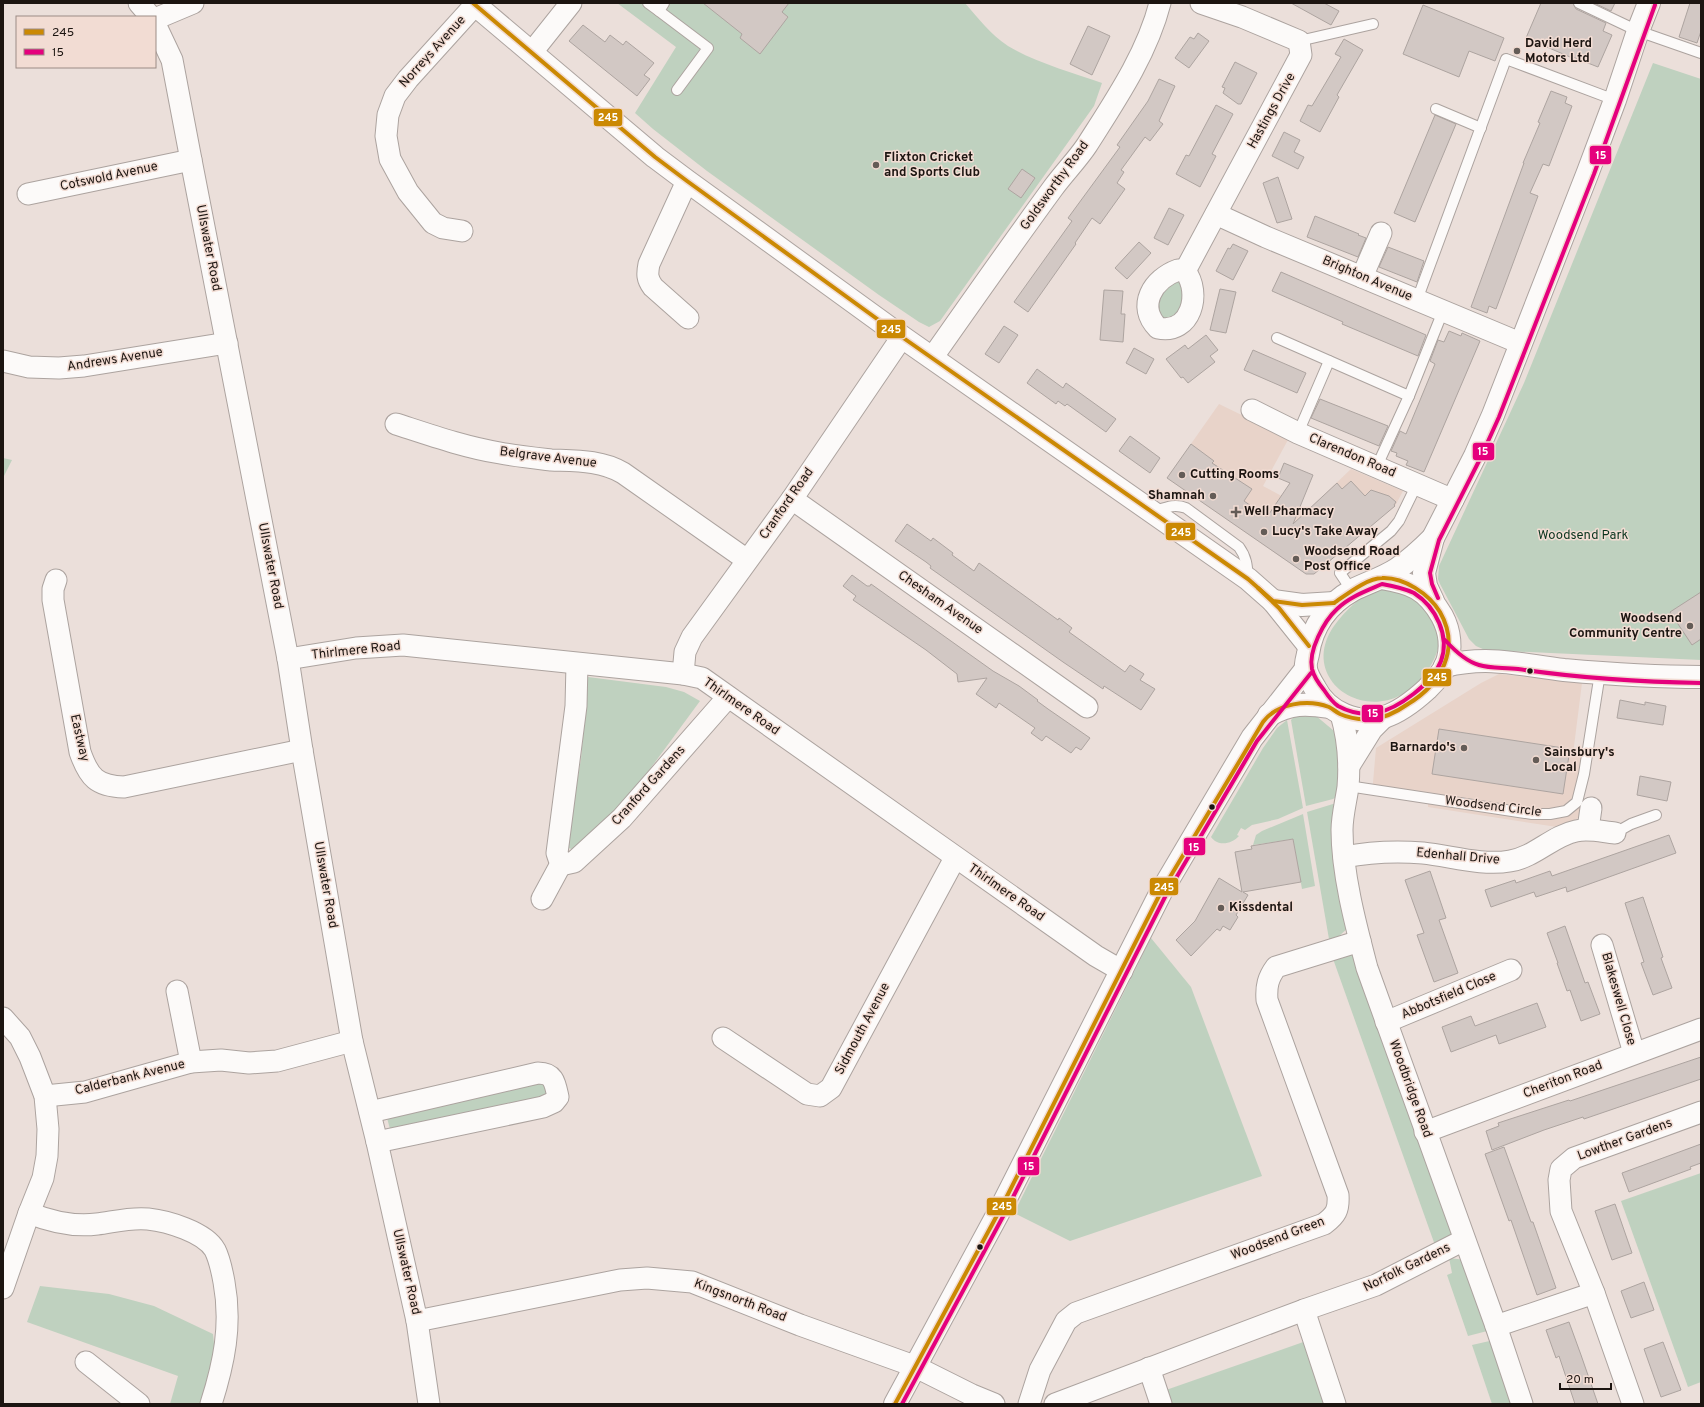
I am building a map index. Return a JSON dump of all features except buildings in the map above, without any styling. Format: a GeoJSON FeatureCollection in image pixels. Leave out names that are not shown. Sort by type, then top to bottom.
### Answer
{"type":"FeatureCollection","features":[{"type":"Feature","properties":{"kind":"street"},"geometry":{"type":"LineString","coordinates":[[139,3],[150,16]]}},
{"type":"Feature","properties":{"kind":"street"},"geometry":{"type":"LineString","coordinates":[[156,19],[193,3]]}},
{"type":"Feature","properties":{"kind":"street"},"geometry":{"type":"LineString","coordinates":[[532,52],[571,3]]}},
{"type":"Feature","properties":{"kind":"street","name":"Goldsworthy Road"},"geometry":{"type":"LineString","coordinates":[[932,358],[1108,113],[1144,49],[1156,20],[1160,3]]}},
{"type":"Feature","properties":{"kind":"street"},"geometry":{"type":"LineString","coordinates":[[1201,3],[1242,17],[1299,41]]}},
{"type":"Feature","properties":{"kind":"street"},"geometry":{"type":"LineString","coordinates":[[1269,714],[1285,706],[1306,704],[1335,710],[1363,720],[1384,718],[1421,695],[1435,681],[1446,666],[1450,650],[1449,636],[1443,619],[1426,586],[1424,573],[1434,538],[1493,416],[1520,343],[1588,172],[1649,3]]}},
{"type":"Feature","properties":{"kind":"street"},"geometry":{"type":"LineString","coordinates":[[474,4],[655,157],[687,181],[932,358],[1248,579],[1273,601],[1309,646]]}},
{"type":"Feature","properties":{"kind":"street","name":"Norreys Avenue"},"geometry":{"type":"LineString","coordinates":[[462,231],[443,228],[434,223],[408,192],[390,159],[386,136],[388,114],[395,96],[408,79],[474,4]]}},
{"type":"Feature","properties":{"kind":"street","name":"Ullswater Road"},"geometry":{"type":"LineString","coordinates":[[156,26],[172,60],[288,659],[302,750],[352,1041],[377,1142],[417,1321],[429,1404]]}},
{"type":"Feature","properties":{"kind":"street","name":"Hastings Drive"},"geometry":{"type":"LineString","coordinates":[[1185,271],[1301,55],[1299,41]]}},
{"type":"Feature","properties":{"kind":"street","name":"Cotswold Avenue"},"geometry":{"type":"LineString","coordinates":[[28,194],[191,160]]}},
{"type":"Feature","properties":{"kind":"street"},"geometry":{"type":"LineString","coordinates":[[687,181],[649,264],[647,275],[648,281],[653,287],[688,318]]}},
{"type":"Feature","properties":{"kind":"street","name":"Brighton Avenue"},"geometry":{"type":"LineString","coordinates":[[1216,214],[1266,237],[1520,343]]}},
{"type":"Feature","properties":{"kind":"street"},"geometry":{"type":"LineString","coordinates":[[1362,277],[1381,233]]}},
{"type":"Feature","properties":{"kind":"street","name":"Cranford Road"},"geometry":{"type":"LineString","coordinates":[[683,674],[684,652],[692,637],[746,560],[792,499],[902,336]]}},
{"type":"Feature","properties":{"kind":"street","name":"Andrews Avenue"},"geometry":{"type":"LineString","coordinates":[[3,361],[29,367],[65,368],[227,343]]}},
{"type":"Feature","properties":{"kind":"street","name":"Clarendon Road"},"geometry":{"type":"LineString","coordinates":[[1252,410],[1298,433],[1453,500]]}},
{"type":"Feature","properties":{"kind":"street","name":"Belgrave Avenue"},"geometry":{"type":"LineString","coordinates":[[396,424],[452,442],[500,453],[541,459],[596,463],[611,466],[746,560]]}},
{"type":"Feature","properties":{"kind":"street","name":"Chesham Avenue"},"geometry":{"type":"LineString","coordinates":[[792,499],[1087,707]]}},
{"type":"Feature","properties":{"kind":"street"},"geometry":{"type":"LineString","coordinates":[[895,1404],[914,1366],[1001,1208],[1161,892],[1252,738],[1269,714],[1306,669],[1309,646],[1314,630],[1321,617],[1334,604],[1352,591],[1397,569],[1434,538]]}},
{"type":"Feature","properties":{"kind":"street"},"geometry":{"type":"LineString","coordinates":[[1381,578],[1403,582],[1420,590],[1433,601]]}},
{"type":"Feature","properties":{"kind":"street","name":"Eastway"},"geometry":{"type":"LineString","coordinates":[[56,580],[53,589],[53,600],[80,752],[85,766],[98,782],[109,786],[124,787],[302,750]]}},
{"type":"Feature","properties":{"kind":"street"},"geometry":{"type":"LineString","coordinates":[[1273,601],[1302,605],[1334,604]]}},
{"type":"Feature","properties":{"kind":"street"},"geometry":{"type":"LineString","coordinates":[[1449,636],[1466,652],[1486,661]]}},
{"type":"Feature","properties":{"kind":"street","name":"Thirlmere Road"},"geometry":{"type":"LineString","coordinates":[[288,659],[356,648],[403,645],[683,674],[702,678],[955,858],[1096,956],[1122,970]]}},
{"type":"Feature","properties":{"kind":"street"},"geometry":{"type":"LineString","coordinates":[[1446,666],[1464,661],[1505,661],[1545,668],[1600,673],[1701,677]]}},
{"type":"Feature","properties":{"kind":"street"},"geometry":{"type":"LineString","coordinates":[[542,899],[562,862],[558,853],[576,706],[576,664]]}},
{"type":"Feature","properties":{"kind":"street"},"geometry":{"type":"LineString","coordinates":[[1306,669],[1317,691],[1335,710]]}},
{"type":"Feature","properties":{"kind":"street","name":"Cranford Gardens"},"geometry":{"type":"LineString","coordinates":[[562,862],[565,864],[574,862],[622,818],[728,697]]}},
{"type":"Feature","properties":{"kind":"street","name":"Woodbridge Road"},"geometry":{"type":"LineString","coordinates":[[1335,710],[1348,746],[1348,776],[1342,829],[1344,857],[1360,941],[1367,968],[1496,1326],[1522,1404]]}},
{"type":"Feature","properties":{"kind":"street","name":"Woodbridge Road"},"geometry":{"type":"LineString","coordinates":[[1348,776],[1372,729],[1384,718]]}},
{"type":"Feature","properties":{"kind":"street"},"geometry":{"type":"LineString","coordinates":[[1588,829],[1591,808]]}},
{"type":"Feature","properties":{"kind":"street","name":"Edenhall Drive"},"geometry":{"type":"LineString","coordinates":[[1344,857],[1400,852],[1423,853],[1471,860],[1510,861],[1523,857],[1566,834],[1577,830],[1588,829],[1615,833]]}},
{"type":"Feature","properties":{"kind":"street","name":"Sidmouth Avenue"},"geometry":{"type":"LineString","coordinates":[[723,1038],[807,1094],[820,1096],[831,1088],[955,858]]}},
{"type":"Feature","properties":{"kind":"street","name":"Woodsend Green"},"geometry":{"type":"LineString","coordinates":[[1029,1404],[1040,1370],[1066,1321],[1076,1313],[1324,1224],[1333,1217],[1339,1207],[1338,1195],[1268,1000],[1266,990],[1268,977],[1276,967],[1360,941]]}},
{"type":"Feature","properties":{"kind":"street","name":"Blakeswell Close"},"geometry":{"type":"LineString","coordinates":[[1602,945],[1634,1053]]}},
{"type":"Feature","properties":{"kind":"street","name":"Abbotsfield Close"},"geometry":{"type":"LineString","coordinates":[[1386,1022],[1512,970]]}},
{"type":"Feature","properties":{"kind":"street","name":"Calderbank Avenue"},"geometry":{"type":"LineString","coordinates":[[176,991],[191,1062]]}},
{"type":"Feature","properties":{"kind":"street"},"geometry":{"type":"LineString","coordinates":[[3,1018],[20,1037],[30,1057],[45,1096],[48,1129],[43,1178],[28,1213],[3,1288]]}},
{"type":"Feature","properties":{"kind":"street","name":"Cheriton Road"},"geometry":{"type":"LineString","coordinates":[[1425,1132],[1701,1029]]}},
{"type":"Feature","properties":{"kind":"street","name":"Calderbank Avenue"},"geometry":{"type":"LineString","coordinates":[[45,1096],[85,1092],[191,1062],[221,1060],[249,1063],[277,1061],[352,1041]]}},
{"type":"Feature","properties":{"kind":"street"},"geometry":{"type":"LineString","coordinates":[[370,1112],[538,1073],[546,1073],[552,1077],[556,1086],[558,1097],[554,1102],[543,1107],[377,1142]]}},
{"type":"Feature","properties":{"kind":"street","name":"Lowther Gardens"},"geometry":{"type":"LineString","coordinates":[[1633,1404],[1594,1293],[1561,1211],[1559,1180],[1561,1169],[1574,1158],[1701,1112]]}},
{"type":"Feature","properties":{"kind":"street"},"geometry":{"type":"LineString","coordinates":[[28,1213],[47,1220],[73,1224],[95,1225],[147,1218],[172,1224],[192,1232],[206,1240],[215,1249],[221,1267],[228,1302],[226,1342],[222,1368],[212,1404]]}},
{"type":"Feature","properties":{"kind":"street","name":"Norfolk Gardens"},"geometry":{"type":"LineString","coordinates":[[1055,1404],[1304,1310],[1376,1285],[1464,1240]]}},
{"type":"Feature","properties":{"kind":"street","name":"Kingsnorth Road"},"geometry":{"type":"LineString","coordinates":[[417,1321],[620,1280],[647,1278],[692,1282],[800,1325],[914,1366]]}},
{"type":"Feature","properties":{"kind":"street"},"geometry":{"type":"LineString","coordinates":[[1496,1326],[1594,1293]]}},
{"type":"Feature","properties":{"kind":"street"},"geometry":{"type":"LineString","coordinates":[[1304,1310],[1335,1404]]}},
{"type":"Feature","properties":{"kind":"street"},"geometry":{"type":"LineString","coordinates":[[86,1362],[119,1377],[139,1404]]}},
{"type":"Feature","properties":{"kind":"street"},"geometry":{"type":"LineString","coordinates":[[914,1366],[994,1404]]}},
{"type":"Feature","properties":{"kind":"street"},"geometry":{"type":"LineString","coordinates":[[1149,1368],[1161,1404]]}},
{"type":"Feature","properties":{"kind":"lane"},"geometry":{"type":"LineString","coordinates":[[648,3],[661,7],[708,48],[677,90]]}},
{"type":"Feature","properties":{"kind":"lane"},"geometry":{"type":"LineString","coordinates":[[1579,3],[1638,31],[1701,53]]}},
{"type":"Feature","properties":{"kind":"lane"},"geometry":{"type":"LineString","coordinates":[[1299,41],[1373,24]]}},
{"type":"Feature","properties":{"kind":"lane"},"geometry":{"type":"LineString","coordinates":[[1417,300],[1506,59],[1615,100]]}},
{"type":"Feature","properties":{"kind":"lane"},"geometry":{"type":"LineString","coordinates":[[1436,109],[1481,128]]}},
{"type":"Feature","properties":{"kind":"lane"},"geometry":{"type":"LineString","coordinates":[[1377,466],[1443,311]]}},
{"type":"Feature","properties":{"kind":"lane"},"geometry":{"type":"LineString","coordinates":[[1277,338],[1408,396]]}},
{"type":"Feature","properties":{"kind":"lane"},"geometry":{"type":"LineString","coordinates":[[1298,433],[1329,361]]}},
{"type":"Feature","properties":{"kind":"lane"},"geometry":{"type":"LineString","coordinates":[[1352,591],[1340,573],[1399,522],[1417,484]]}},
{"type":"Feature","properties":{"kind":"lane","name":"Woodsend Circle"},"geometry":{"type":"LineString","coordinates":[[1348,776],[1532,814],[1550,814],[1566,811],[1578,802],[1584,774],[1600,673]]}},
{"type":"Feature","properties":{"kind":"lane"},"geometry":{"type":"LineString","coordinates":[[1615,833],[1631,824],[1656,815]]}},
{"type":"Feature","properties":{"kind":"shaded area"},"geometry":{"type":"Polygon","coordinates":[[[1219,404],[1289,438],[1263,486],[1308,510],[1351,469],[1403,491],[1395,506],[1314,574],[1306,574],[1167,478],[1219,404]]]}},
{"type":"Feature","properties":{"kind":"shaded area"},"geometry":{"type":"Polygon","coordinates":[[[1499,674],[1582,683],[1573,754],[1590,757],[1581,811],[1578,818],[1557,827],[1428,807],[1428,802],[1372,794],[1376,748],[1481,683],[1499,674]]]}},
{"type":"Feature","properties":{"kind":"green space","name":"Flixton Cricket and Sports Club"},"geometry":{"type":"Polygon","coordinates":[[[617,3],[965,3],[990,32],[1018,52],[1066,71],[1102,83],[1094,106],[940,321],[929,327],[879,295],[707,171],[635,113],[676,47],[617,3]]]}},
{"type":"Feature","properties":{"kind":"green space","name":"Woodsend Park"},"geometry":{"type":"Polygon","coordinates":[[[1653,63],[1701,79],[1701,660],[1485,650],[1476,646],[1469,639],[1440,584],[1438,579],[1439,566],[1524,383],[1653,63]]]}},
{"type":"Feature","properties":{"kind":"green space"},"geometry":{"type":"Polygon","coordinates":[[[1176,280],[1181,281],[1187,299],[1174,318],[1160,319],[1157,298],[1176,280]]]}},
{"type":"Feature","properties":{"kind":"green space"},"geometry":{"type":"Polygon","coordinates":[[[3,458],[12,460],[3,478],[3,458]]]}},
{"type":"Feature","properties":{"kind":"green space"},"geometry":{"type":"Polygon","coordinates":[[[1397,586],[1433,612],[1439,638],[1437,652],[1433,662],[1425,674],[1406,692],[1385,701],[1364,701],[1346,694],[1332,681],[1324,664],[1325,644],[1337,622],[1356,602],[1370,593],[1397,586]]]}},
{"type":"Feature","properties":{"kind":"green space"},"geometry":{"type":"Polygon","coordinates":[[[588,677],[666,687],[684,692],[700,701],[622,807],[574,850],[566,847],[581,759],[588,677]]]}},
{"type":"Feature","properties":{"kind":"green space"},"geometry":{"type":"Polygon","coordinates":[[[1315,715],[1340,736],[1343,749],[1336,797],[1306,806],[1291,720],[1295,716],[1315,715]]]}},
{"type":"Feature","properties":{"kind":"green space"},"geometry":{"type":"Polygon","coordinates":[[[1287,720],[1303,808],[1278,819],[1252,825],[1245,830],[1241,828],[1237,835],[1239,836],[1233,841],[1225,843],[1217,842],[1211,837],[1263,748],[1277,728],[1287,720]]]}},
{"type":"Feature","properties":{"kind":"green space"},"geometry":{"type":"Polygon","coordinates":[[[1337,804],[1349,927],[1338,937],[1329,939],[1307,812],[1337,804]]]}},
{"type":"Feature","properties":{"kind":"green space"},"geometry":{"type":"Polygon","coordinates":[[[1303,814],[1315,886],[1302,889],[1293,839],[1253,845],[1256,835],[1262,831],[1303,814]]]}},
{"type":"Feature","properties":{"kind":"green space"},"geometry":{"type":"Polygon","coordinates":[[[1151,938],[1191,987],[1262,1176],[1070,1241],[1014,1213],[1151,938]]]}},
{"type":"Feature","properties":{"kind":"green space"},"geometry":{"type":"Polygon","coordinates":[[[1357,948],[1454,1228],[1446,1243],[1436,1248],[1332,956],[1357,948]]]}},
{"type":"Feature","properties":{"kind":"green space"},"geometry":{"type":"Polygon","coordinates":[[[544,1080],[550,1096],[391,1133],[386,1114],[544,1080]]]}},
{"type":"Feature","properties":{"kind":"green space"},"geometry":{"type":"Polygon","coordinates":[[[1701,1173],[1701,1382],[1688,1387],[1621,1201],[1701,1173]]]}},
{"type":"Feature","properties":{"kind":"green space"},"geometry":{"type":"Polygon","coordinates":[[[1449,1258],[1466,1260],[1491,1330],[1468,1336],[1447,1275],[1452,1273],[1449,1258]]]}},
{"type":"Feature","properties":{"kind":"green space"},"geometry":{"type":"Polygon","coordinates":[[[40,1286],[109,1294],[154,1306],[213,1334],[215,1353],[200,1404],[170,1404],[178,1376],[27,1322],[40,1286]]]}},
{"type":"Feature","properties":{"kind":"green space"},"geometry":{"type":"Polygon","coordinates":[[[1309,1340],[1330,1404],[1171,1404],[1166,1390],[1309,1340]]]}},
{"type":"Feature","properties":{"kind":"green space"},"geometry":{"type":"Polygon","coordinates":[[[1494,1340],[1517,1404],[1492,1404],[1472,1345],[1494,1340]]]}},
{"type":"Feature","properties":{"kind":"transit line","name":"245"},"geometry":{"type":"LineString","coordinates":[[473,3],[655,157],[687,181],[902,337],[1248,579],[1273,601],[1302,605],[1334,603]]}},
{"type":"Feature","properties":{"kind":"transit line","name":"15"},"geometry":{"type":"LineString","coordinates":[[1438,598],[1432,584],[1430,573],[1439,540],[1480,459],[1499,417],[1594,174],[1655,5]]}},
{"type":"Feature","properties":{"kind":"transit line","name":"245"},"geometry":{"type":"LineString","coordinates":[[895,1404],[1001,1208],[1161,892],[1263,722],[1269,716],[1284,707],[1303,703],[1312,703],[1329,707],[1339,713],[1355,718],[1368,719],[1382,717],[1391,714],[1420,696],[1438,676],[1448,652],[1446,626],[1440,612],[1423,593],[1399,580],[1382,578],[1363,584],[1334,603]]}},
{"type":"Feature","properties":{"kind":"transit line","name":"15"},"geometry":{"type":"LineString","coordinates":[[1382,584],[1402,588],[1414,593],[1429,606],[1435,614],[1442,632],[1444,642],[1443,651],[1441,661],[1431,678],[1414,694],[1385,711],[1366,714],[1347,710],[1334,703],[1317,680],[1313,672],[1311,662],[1318,637],[1332,614],[1352,598],[1382,584]]}},
{"type":"Feature","properties":{"kind":"transit line","name":"245"},"geometry":{"type":"LineString","coordinates":[[1258,588],[1279,608],[1309,646]]}},
{"type":"Feature","properties":{"kind":"transit line","name":"15"},"geometry":{"type":"LineString","coordinates":[[1445,640],[1464,658],[1484,666],[1610,679],[1701,683]]}},
{"type":"Feature","properties":{"kind":"transit line","name":"15"},"geometry":{"type":"LineString","coordinates":[[902,1404],[1006,1211],[1166,895],[1257,741],[1311,673]]}},
{"type":"Feature","properties":{"kind":"place","name":"David Herd Motors Ltd"},"geometry":{"type":"Point","coordinates":[1517,51]}},
{"type":"Feature","properties":{"kind":"place","name":"Flixton Cricket and Sports Club"},"geometry":{"type":"Point","coordinates":[876,165]}},
{"type":"Feature","properties":{"kind":"place","name":"Cutting Rooms"},"geometry":{"type":"Point","coordinates":[1182,475]}},
{"type":"Feature","properties":{"kind":"place","name":"Shamnah"},"geometry":{"type":"Point","coordinates":[1213,496]}},
{"type":"Feature","properties":{"kind":"place","name":"Well Pharmacy"},"geometry":{"type":"Point","coordinates":[1236,512]}},
{"type":"Feature","properties":{"kind":"place","name":"Lucy's Take Away"},"geometry":{"type":"Point","coordinates":[1264,532]}},
{"type":"Feature","properties":{"kind":"place","name":"Woodsend Road Post Office"},"geometry":{"type":"Point","coordinates":[1296,559]}},
{"type":"Feature","properties":{"kind":"place","name":"Woodsend Community Centre"},"geometry":{"type":"Point","coordinates":[1690,626]}},
{"type":"Feature","properties":{"kind":"place","name":"Barnardo's"},"geometry":{"type":"Point","coordinates":[1464,748]}},
{"type":"Feature","properties":{"kind":"place","name":"Sainsbury's Local"},"geometry":{"type":"Point","coordinates":[1536,760]}},
{"type":"Feature","properties":{"kind":"place","name":"Kissdental"},"geometry":{"type":"Point","coordinates":[1221,908]}}]}
